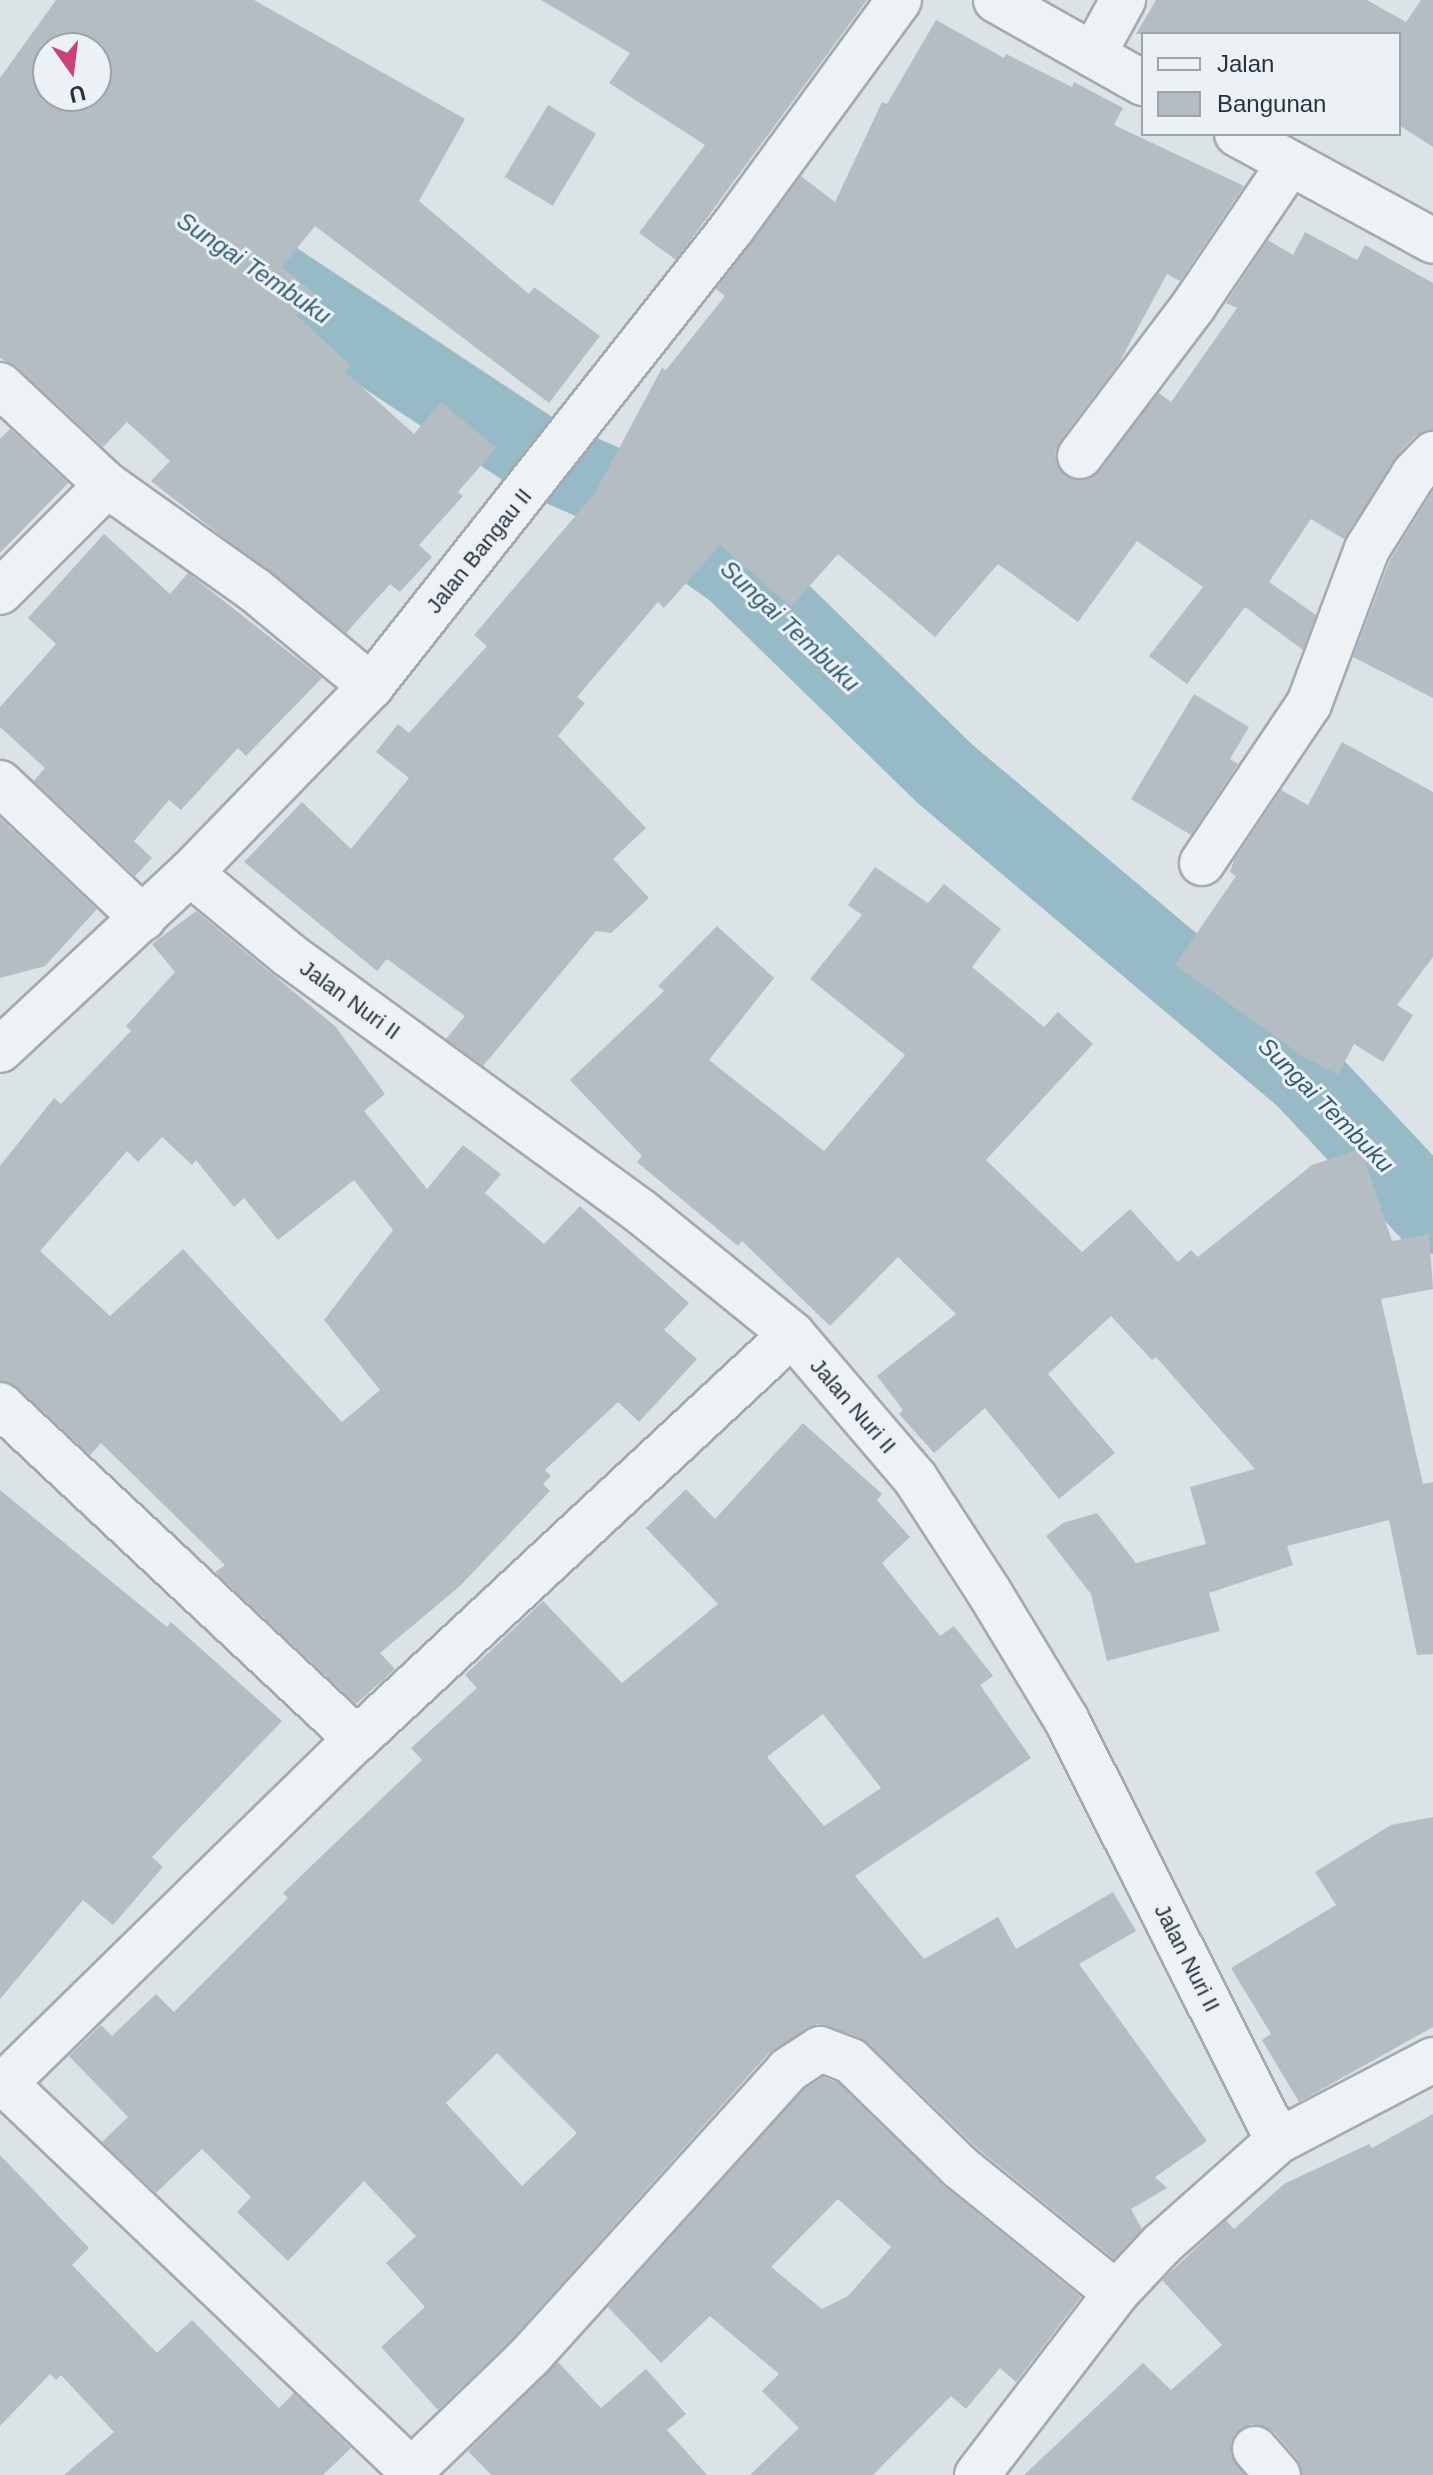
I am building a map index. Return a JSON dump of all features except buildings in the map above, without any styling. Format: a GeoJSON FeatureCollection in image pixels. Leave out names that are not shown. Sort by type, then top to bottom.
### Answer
{"type":"FeatureCollection","features":[{"type":"Feature","properties":{"kind":"street","name":"Jalan Bangau II"},"geometry":{"type":"LineString","coordinates":[[0,1050],[190,873],[371,686],[733,227],[899,0]]}},
{"type":"Feature","properties":{"kind":"street"},"geometry":{"type":"LineString","coordinates":[[996,0],[1141,82]]}},
{"type":"Feature","properties":{"kind":"street"},"geometry":{"type":"LineString","coordinates":[[1093,55],[1123,0]]}},
{"type":"Feature","properties":{"kind":"street"},"geometry":{"type":"LineString","coordinates":[[1241,136],[1433,241]]}},
{"type":"Feature","properties":{"kind":"street"},"geometry":{"type":"LineString","coordinates":[[1080,456],[1194,305],[1290,163]]}},
{"type":"Feature","properties":{"kind":"street"},"geometry":{"type":"LineString","coordinates":[[0,385],[107,485],[255,590],[371,686]]}},
{"type":"Feature","properties":{"kind":"street"},"geometry":{"type":"LineString","coordinates":[[1202,863],[1309,704],[1367,549],[1414,474],[1433,454]]}},
{"type":"Feature","properties":{"kind":"street"},"geometry":{"type":"LineString","coordinates":[[0,592],[107,485]]}},
{"type":"Feature","properties":{"kind":"street"},"geometry":{"type":"LineString","coordinates":[[0,783],[143,918]]}},
{"type":"Feature","properties":{"kind":"street","name":"Jalan Nuri II"},"geometry":{"type":"LineString","coordinates":[[190,873],[289,955],[640,1211],[792,1334],[915,1478],[1066,1719],[1278,2141]]}},
{"type":"Feature","properties":{"kind":"street"},"geometry":{"type":"LineString","coordinates":[[792,1334],[357,1739],[1,2083],[398,2468],[530,2356],[788,2070],[820,2049],[851,2061],[961,2168],[1116,2293]]}},
{"type":"Feature","properties":{"kind":"street"},"geometry":{"type":"LineString","coordinates":[[0,1405],[357,1739]]}},
{"type":"Feature","properties":{"kind":"street"},"geometry":{"type":"LineString","coordinates":[[977,2475],[1116,2293],[1162,2244],[1278,2141],[1433,2060]]}},
{"type":"Feature","properties":{"kind":"waterway","name":"Sungai Tembuku"},"geometry":{"type":"LineString","coordinates":[[217,243],[540,457],[628,495],[735,569],[944,773],[1303,1075],[1433,1214]]}}]}
